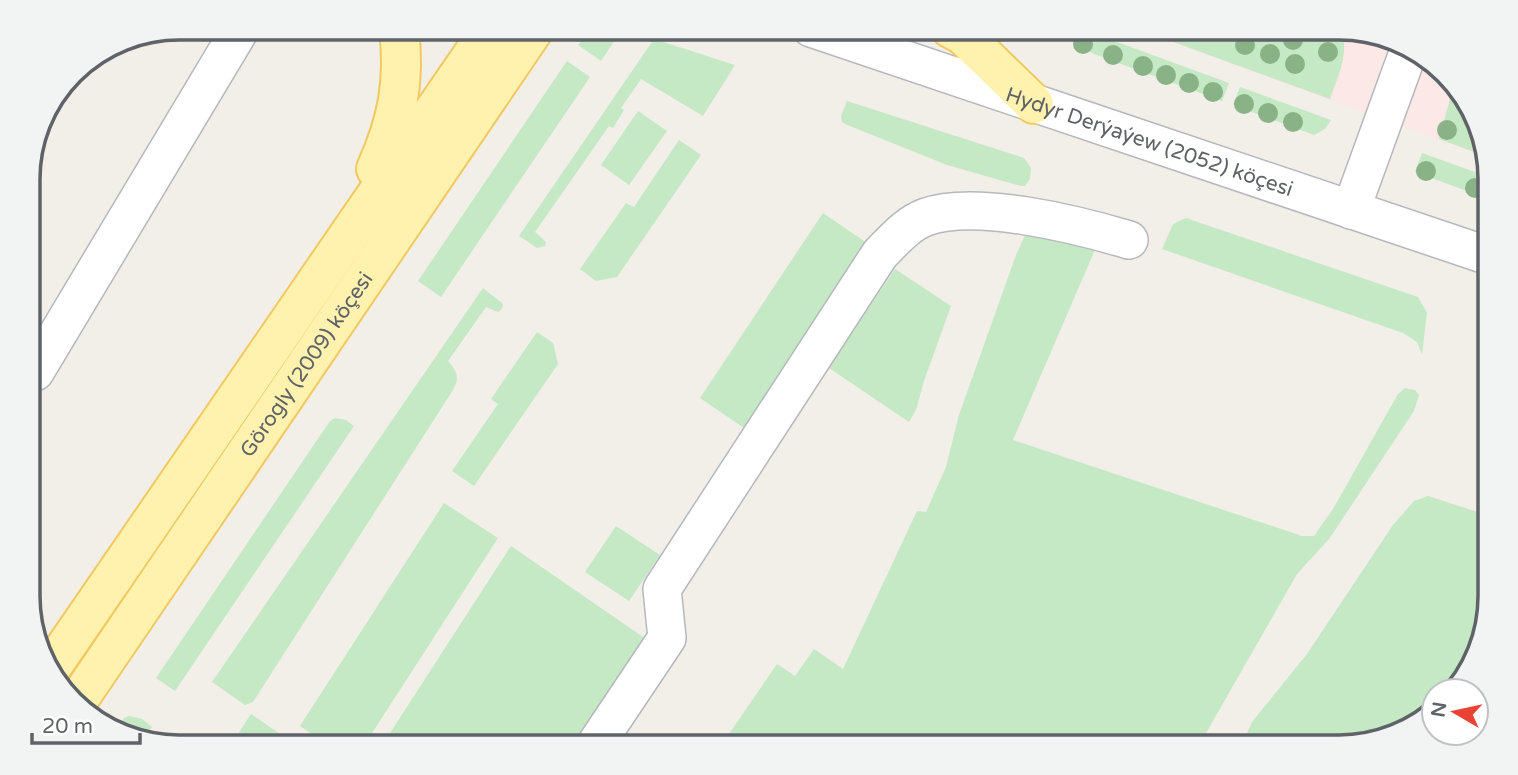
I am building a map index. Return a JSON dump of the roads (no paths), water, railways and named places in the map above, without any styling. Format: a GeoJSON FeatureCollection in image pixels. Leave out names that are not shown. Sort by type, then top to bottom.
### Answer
{"type":"FeatureCollection","features":[{"type":"Feature","properties":{"kind":"main road"},"geometry":{"type":"LineString","coordinates":[[340,249],[389,141],[396,118],[402,61],[400,40]]}},
{"type":"Feature","properties":{"kind":"main road","name":"Görogly (2009) köçesi"},"geometry":{"type":"LineString","coordinates":[[57,660],[483,40]]}},
{"type":"Feature","properties":{"kind":"main road","name":"Görogly (2009) köçesi"},"geometry":{"type":"LineString","coordinates":[[82,695],[527,40]]}},
{"type":"Feature","properties":{"kind":"main road"},"geometry":{"type":"LineString","coordinates":[[968,40],[1034,104]]}},
{"type":"Feature","properties":{"kind":"street"},"geometry":{"type":"LineString","coordinates":[[41,363],[234,40]]}},
{"type":"Feature","properties":{"kind":"street","name":"Hydyr Derýaýew (2052) köçesi"},"geometry":{"type":"LineString","coordinates":[[846,40],[1478,252]]}},
{"type":"Feature","properties":{"kind":"street"},"geometry":{"type":"LineString","coordinates":[[1351,210],[1406,58]]}},
{"type":"Feature","properties":{"kind":"street"},"geometry":{"type":"LineString","coordinates":[[602,735],[667,638],[662,589],[880,254],[895,238],[925,218],[942,213],[967,212],[1047,219],[1129,240]]}}]}
